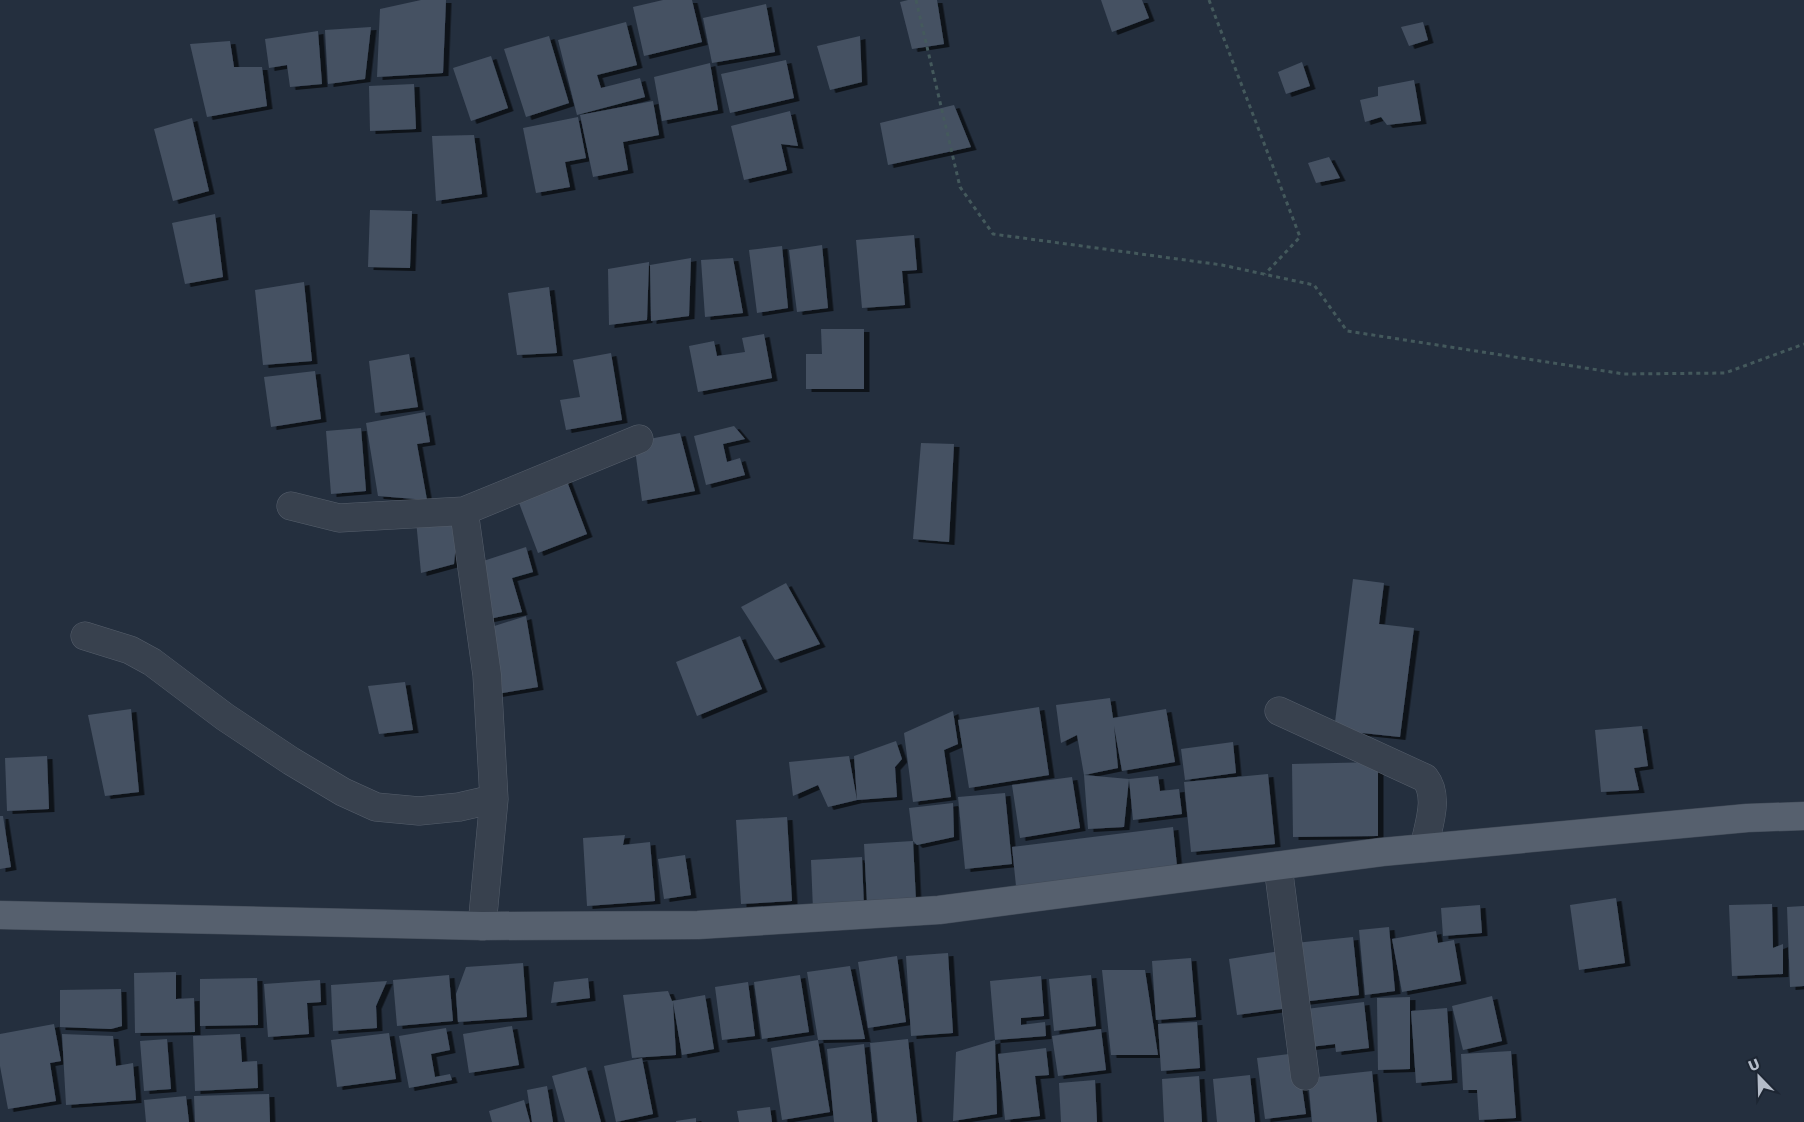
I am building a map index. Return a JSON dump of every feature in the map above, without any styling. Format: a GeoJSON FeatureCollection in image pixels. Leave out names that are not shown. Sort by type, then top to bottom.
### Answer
{"type":"FeatureCollection","features":[{"type":"Feature","properties":{"kind":"main road"},"geometry":{"type":"LineString","coordinates":[[0,915],[482,926],[698,925],[939,910],[1424,848],[1748,818],[1804,816]]}},
{"type":"Feature","properties":{"kind":"street"},"geometry":{"type":"LineString","coordinates":[[292,506],[339,518],[464,511],[639,439]]}},
{"type":"Feature","properties":{"kind":"street"},"geometry":{"type":"LineString","coordinates":[[464,511],[488,675],[494,799],[482,926]]}},
{"type":"Feature","properties":{"kind":"street"},"geometry":{"type":"LineString","coordinates":[[85,636],[130,650],[145,658],[225,717],[290,761],[343,792],[376,808],[419,811],[494,799]]}},
{"type":"Feature","properties":{"kind":"street"},"geometry":{"type":"LineString","coordinates":[[1280,711],[1425,778],[1431,785],[1433,801],[1424,848]]}},
{"type":"Feature","properties":{"kind":"street"},"geometry":{"type":"LineString","coordinates":[[1278,866],[1305,1076]]}},
{"type":"Feature","properties":{"kind":"path"},"geometry":{"type":"LineString","coordinates":[[916,0],[960,187],[993,234],[1222,265],[1314,285],[1346,331],[1624,374],[1725,373],[1804,344]]}},
{"type":"Feature","properties":{"kind":"path"},"geometry":{"type":"LineString","coordinates":[[1209,0],[1300,237],[1264,274]]}},
{"type":"Feature","properties":{"kind":"building"},"geometry":{"type":"Polygon","coordinates":[[[421,0],[446,0],[443,73],[377,77],[380,9],[421,0]]]}},
{"type":"Feature","properties":{"kind":"building"},"geometry":{"type":"Polygon","coordinates":[[[663,0],[692,0],[702,42],[644,56],[633,7],[663,0]]]}},
{"type":"Feature","properties":{"kind":"building"},"geometry":{"type":"Polygon","coordinates":[[[908,0],[937,0],[944,44],[912,49],[900,2],[908,0]]]}},
{"type":"Feature","properties":{"kind":"building"},"geometry":{"type":"Polygon","coordinates":[[[1101,0],[1142,0],[1149,18],[1112,32],[1101,0]]]}},
{"type":"Feature","properties":{"kind":"building"},"geometry":{"type":"Polygon","coordinates":[[[766,4],[775,52],[712,63],[703,18],[766,4]]]}},
{"type":"Feature","properties":{"kind":"building"},"geometry":{"type":"Polygon","coordinates":[[[626,22],[637,65],[597,75],[601,88],[640,78],[645,97],[577,115],[558,40],[626,22]]]}},
{"type":"Feature","properties":{"kind":"building"},"geometry":{"type":"Polygon","coordinates":[[[1423,22],[1428,40],[1409,46],[1401,27],[1423,22]]]}},
{"type":"Feature","properties":{"kind":"building"},"geometry":{"type":"Polygon","coordinates":[[[371,27],[365,79],[328,84],[325,30],[371,27]]]}},
{"type":"Feature","properties":{"kind":"building"},"geometry":{"type":"Polygon","coordinates":[[[318,31],[322,84],[290,87],[287,65],[269,68],[265,39],[318,31]]]}},
{"type":"Feature","properties":{"kind":"building"},"geometry":{"type":"Polygon","coordinates":[[[549,36],[569,103],[526,117],[504,49],[549,36]]]}},
{"type":"Feature","properties":{"kind":"building"},"geometry":{"type":"Polygon","coordinates":[[[860,36],[862,82],[830,90],[817,46],[860,36]]]}},
{"type":"Feature","properties":{"kind":"building"},"geometry":{"type":"Polygon","coordinates":[[[230,41],[234,67],[262,67],[267,106],[207,117],[190,44],[230,41]]]}},
{"type":"Feature","properties":{"kind":"building"},"geometry":{"type":"Polygon","coordinates":[[[491,56],[508,108],[471,121],[453,68],[491,56]]]}},
{"type":"Feature","properties":{"kind":"building"},"geometry":{"type":"Polygon","coordinates":[[[786,60],[794,98],[730,113],[721,74],[786,60]]]}},
{"type":"Feature","properties":{"kind":"building"},"geometry":{"type":"Polygon","coordinates":[[[1302,62],[1310,86],[1286,94],[1278,72],[1302,62]]]}},
{"type":"Feature","properties":{"kind":"building"},"geometry":{"type":"Polygon","coordinates":[[[710,63],[718,110],[662,121],[654,77],[710,63]]]}},
{"type":"Feature","properties":{"kind":"building"},"geometry":{"type":"Polygon","coordinates":[[[1414,80],[1421,121],[1387,125],[1381,117],[1365,122],[1360,100],[1378,96],[1378,87],[1414,80]]]}},
{"type":"Feature","properties":{"kind":"building"},"geometry":{"type":"Polygon","coordinates":[[[414,84],[416,129],[370,131],[369,86],[414,84]]]}},
{"type":"Feature","properties":{"kind":"building"},"geometry":{"type":"Polygon","coordinates":[[[653,101],[659,135],[623,142],[628,170],[593,177],[580,115],[653,101]]]}},
{"type":"Feature","properties":{"kind":"building"},"geometry":{"type":"Polygon","coordinates":[[[954,105],[971,147],[888,165],[880,123],[954,105]]]}},
{"type":"Feature","properties":{"kind":"building"},"geometry":{"type":"Polygon","coordinates":[[[790,111],[798,146],[781,144],[787,170],[744,180],[731,126],[790,111]]]}},
{"type":"Feature","properties":{"kind":"building"},"geometry":{"type":"Polygon","coordinates":[[[578,117],[586,158],[565,162],[570,187],[536,193],[523,128],[578,117]]]}},
{"type":"Feature","properties":{"kind":"building"},"geometry":{"type":"Polygon","coordinates":[[[192,118],[209,191],[173,201],[154,129],[192,118]]]}},
{"type":"Feature","properties":{"kind":"building"},"geometry":{"type":"Polygon","coordinates":[[[474,135],[482,194],[436,201],[432,136],[474,135]]]}},
{"type":"Feature","properties":{"kind":"building"},"geometry":{"type":"Polygon","coordinates":[[[1329,157],[1340,178],[1316,183],[1308,163],[1329,157]]]}},
{"type":"Feature","properties":{"kind":"building"},"geometry":{"type":"Polygon","coordinates":[[[370,210],[412,211],[410,268],[368,267],[370,210]]]}},
{"type":"Feature","properties":{"kind":"building"},"geometry":{"type":"Polygon","coordinates":[[[215,214],[223,277],[185,284],[172,223],[215,214]]]}},
{"type":"Feature","properties":{"kind":"building"},"geometry":{"type":"Polygon","coordinates":[[[914,235],[917,270],[902,271],[905,305],[862,308],[856,240],[914,235]]]}},
{"type":"Feature","properties":{"kind":"building"},"geometry":{"type":"Polygon","coordinates":[[[822,245],[828,308],[797,312],[789,250],[822,245]]]}},
{"type":"Feature","properties":{"kind":"building"},"geometry":{"type":"Polygon","coordinates":[[[782,246],[788,308],[757,313],[749,250],[782,246]]]}},
{"type":"Feature","properties":{"kind":"building"},"geometry":{"type":"Polygon","coordinates":[[[691,258],[689,316],[651,321],[650,265],[691,258]]]}},
{"type":"Feature","properties":{"kind":"building"},"geometry":{"type":"Polygon","coordinates":[[[733,258],[743,313],[705,317],[701,260],[733,258]]]}},
{"type":"Feature","properties":{"kind":"building"},"geometry":{"type":"Polygon","coordinates":[[[649,262],[647,320],[609,325],[608,269],[649,262]]]}},
{"type":"Feature","properties":{"kind":"building"},"geometry":{"type":"Polygon","coordinates":[[[304,282],[312,361],[263,365],[255,290],[304,282]]]}},
{"type":"Feature","properties":{"kind":"building"},"geometry":{"type":"Polygon","coordinates":[[[549,287],[557,353],[517,355],[508,293],[549,287]]]}},
{"type":"Feature","properties":{"kind":"building"},"geometry":{"type":"Polygon","coordinates":[[[821,329],[864,329],[864,389],[806,389],[806,354],[822,354],[821,329]]]}},
{"type":"Feature","properties":{"kind":"building"},"geometry":{"type":"Polygon","coordinates":[[[764,334],[772,378],[698,392],[689,346],[714,341],[717,356],[745,352],[742,338],[764,334]]]}},
{"type":"Feature","properties":{"kind":"building"},"geometry":{"type":"Polygon","coordinates":[[[611,353],[622,420],[566,430],[560,400],[580,397],[573,360],[611,353]]]}},
{"type":"Feature","properties":{"kind":"building"},"geometry":{"type":"Polygon","coordinates":[[[409,354],[418,407],[375,413],[369,361],[409,354]]]}},
{"type":"Feature","properties":{"kind":"building"},"geometry":{"type":"Polygon","coordinates":[[[315,371],[321,419],[271,427],[264,377],[315,371]]]}},
{"type":"Feature","properties":{"kind":"building"},"geometry":{"type":"Polygon","coordinates":[[[425,412],[430,442],[417,444],[427,500],[378,496],[366,423],[425,412]]]}},
{"type":"Feature","properties":{"kind":"building"},"geometry":{"type":"Polygon","coordinates":[[[734,426],[745,439],[723,444],[727,462],[740,458],[745,475],[706,485],[694,436],[734,426]]]}},
{"type":"Feature","properties":{"kind":"building"},"geometry":{"type":"Polygon","coordinates":[[[361,428],[366,491],[331,494],[326,431],[361,428]]]}},
{"type":"Feature","properties":{"kind":"building"},"geometry":{"type":"Polygon","coordinates":[[[680,433],[695,491],[642,501],[634,442],[680,433]]]}},
{"type":"Feature","properties":{"kind":"building"},"geometry":{"type":"Polygon","coordinates":[[[921,443],[954,444],[949,542],[913,539],[921,443]]]}},
{"type":"Feature","properties":{"kind":"building"},"geometry":{"type":"Polygon","coordinates":[[[565,476],[587,534],[538,553],[516,495],[565,476]]]}},
{"type":"Feature","properties":{"kind":"building"},"geometry":{"type":"Polygon","coordinates":[[[459,513],[454,564],[421,573],[416,520],[459,513]]]}},
{"type":"Feature","properties":{"kind":"building"},"geometry":{"type":"Polygon","coordinates":[[[526,547],[533,572],[512,578],[522,612],[480,621],[462,568],[526,547]]]}},
{"type":"Feature","properties":{"kind":"building"},"geometry":{"type":"Polygon","coordinates":[[[1353,579],[1384,583],[1379,624],[1414,628],[1400,737],[1334,730],[1353,579]]]}},
{"type":"Feature","properties":{"kind":"building"},"geometry":{"type":"Polygon","coordinates":[[[786,583],[820,644],[775,660],[741,607],[786,583]]]}},
{"type":"Feature","properties":{"kind":"building"},"geometry":{"type":"Polygon","coordinates":[[[526,616],[538,687],[491,695],[482,630],[526,616]]]}},
{"type":"Feature","properties":{"kind":"building"},"geometry":{"type":"Polygon","coordinates":[[[740,636],[762,689],[697,716],[676,662],[740,636]]]}},
{"type":"Feature","properties":{"kind":"building"},"geometry":{"type":"Polygon","coordinates":[[[405,682],[413,730],[379,734],[368,686],[405,682]]]}},
{"type":"Feature","properties":{"kind":"building"},"geometry":{"type":"Polygon","coordinates":[[[1110,698],[1113,718],[1166,709],[1175,762],[1122,771],[1114,726],[1118,768],[1084,775],[1077,735],[1061,743],[1056,705],[1110,698]]]}},
{"type":"Feature","properties":{"kind":"building"},"geometry":{"type":"Polygon","coordinates":[[[1039,707],[1049,775],[969,788],[958,720],[1039,707]]]}},
{"type":"Feature","properties":{"kind":"building"},"geometry":{"type":"Polygon","coordinates":[[[131,709],[139,792],[105,796],[88,715],[131,709]]]}},
{"type":"Feature","properties":{"kind":"building"},"geometry":{"type":"Polygon","coordinates":[[[953,711],[958,744],[944,750],[951,797],[913,802],[904,733],[953,711]]]}},
{"type":"Feature","properties":{"kind":"building"},"geometry":{"type":"Polygon","coordinates":[[[1642,726],[1648,766],[1634,768],[1639,790],[1601,792],[1595,730],[1642,726]]]}},
{"type":"Feature","properties":{"kind":"building"},"geometry":{"type":"Polygon","coordinates":[[[896,741],[902,759],[895,767],[897,797],[857,800],[854,756],[896,741]]]}},
{"type":"Feature","properties":{"kind":"building"},"geometry":{"type":"Polygon","coordinates":[[[1233,742],[1236,773],[1185,780],[1181,749],[1233,742]]]}},
{"type":"Feature","properties":{"kind":"building"},"geometry":{"type":"Polygon","coordinates":[[[47,756],[49,809],[7,811],[5,758],[47,756]]]}},
{"type":"Feature","properties":{"kind":"building"},"geometry":{"type":"Polygon","coordinates":[[[849,756],[857,800],[828,807],[818,785],[793,796],[789,762],[849,756]]]}},
{"type":"Feature","properties":{"kind":"building"},"geometry":{"type":"Polygon","coordinates":[[[1378,762],[1378,836],[1293,837],[1292,764],[1378,762]]]}},
{"type":"Feature","properties":{"kind":"building"},"geometry":{"type":"Polygon","coordinates":[[[1268,774],[1275,844],[1191,852],[1184,782],[1268,774]]]}},
{"type":"Feature","properties":{"kind":"building"},"geometry":{"type":"Polygon","coordinates":[[[1084,775],[1129,779],[1124,827],[1088,829],[1084,775]]]}},
{"type":"Feature","properties":{"kind":"building"},"geometry":{"type":"Polygon","coordinates":[[[1158,776],[1160,791],[1179,789],[1182,814],[1133,820],[1129,779],[1158,776]]]}},
{"type":"Feature","properties":{"kind":"building"},"geometry":{"type":"Polygon","coordinates":[[[1072,777],[1080,828],[1020,838],[1012,785],[1072,777]]]}},
{"type":"Feature","properties":{"kind":"building"},"geometry":{"type":"Polygon","coordinates":[[[1005,793],[1012,864],[965,869],[958,797],[1005,793]]]}},
{"type":"Feature","properties":{"kind":"building"},"geometry":{"type":"Polygon","coordinates":[[[953,803],[954,837],[917,845],[913,841],[909,808],[953,803]]]}},
{"type":"Feature","properties":{"kind":"building"},"geometry":{"type":"Polygon","coordinates":[[[0,816],[3,816],[11,867],[0,869],[0,816]]]}},
{"type":"Feature","properties":{"kind":"building"},"geometry":{"type":"Polygon","coordinates":[[[787,817],[792,901],[741,904],[736,820],[787,817]]]}},
{"type":"Feature","properties":{"kind":"building"},"geometry":{"type":"Polygon","coordinates":[[[1173,827],[1177,866],[1016,886],[1012,847],[1173,827]]]}},
{"type":"Feature","properties":{"kind":"building"},"geometry":{"type":"Polygon","coordinates":[[[625,835],[623,845],[650,842],[655,901],[587,906],[583,838],[625,835]]]}},
{"type":"Feature","properties":{"kind":"building"},"geometry":{"type":"Polygon","coordinates":[[[913,841],[916,901],[867,903],[864,844],[913,841]]]}},
{"type":"Feature","properties":{"kind":"building"},"geometry":{"type":"Polygon","coordinates":[[[685,855],[691,895],[664,899],[658,859],[685,855]]]}},
{"type":"Feature","properties":{"kind":"building"},"geometry":{"type":"Polygon","coordinates":[[[862,857],[864,908],[813,910],[811,860],[862,857]]]}},
{"type":"Feature","properties":{"kind":"building"},"geometry":{"type":"Polygon","coordinates":[[[1616,898],[1625,963],[1579,970],[1570,905],[1616,898]]]}},
{"type":"Feature","properties":{"kind":"building"},"geometry":{"type":"Polygon","coordinates":[[[1772,904],[1773,948],[1783,944],[1783,974],[1732,976],[1729,905],[1772,904]]]}},
{"type":"Feature","properties":{"kind":"building"},"geometry":{"type":"Polygon","coordinates":[[[1480,905],[1482,933],[1443,936],[1441,908],[1480,905]]]}},
{"type":"Feature","properties":{"kind":"building"},"geometry":{"type":"Polygon","coordinates":[[[1804,906],[1804,986],[1790,987],[1787,907],[1804,906]]]}},
{"type":"Feature","properties":{"kind":"building"},"geometry":{"type":"Polygon","coordinates":[[[1389,927],[1395,991],[1365,995],[1359,930],[1389,927]]]}},
{"type":"Feature","properties":{"kind":"building"},"geometry":{"type":"Polygon","coordinates":[[[1436,931],[1438,943],[1454,940],[1461,981],[1402,992],[1392,939],[1436,931]]]}},
{"type":"Feature","properties":{"kind":"building"},"geometry":{"type":"Polygon","coordinates":[[[1353,937],[1359,995],[1302,1002],[1295,943],[1353,937]]]}},
{"type":"Feature","properties":{"kind":"building"},"geometry":{"type":"Polygon","coordinates":[[[1280,951],[1289,1008],[1237,1015],[1229,959],[1280,951]]]}},
{"type":"Feature","properties":{"kind":"building"},"geometry":{"type":"Polygon","coordinates":[[[948,953],[953,1033],[911,1036],[906,956],[948,953]]]}},
{"type":"Feature","properties":{"kind":"building"},"geometry":{"type":"Polygon","coordinates":[[[897,956],[906,1022],[868,1028],[858,962],[897,956]]]}},
{"type":"Feature","properties":{"kind":"building"},"geometry":{"type":"Polygon","coordinates":[[[1191,958],[1196,1017],[1156,1020],[1152,961],[1191,958]]]}},
{"type":"Feature","properties":{"kind":"building"},"geometry":{"type":"Polygon","coordinates":[[[523,963],[527,1017],[458,1022],[456,994],[466,967],[523,963]]]}},
{"type":"Feature","properties":{"kind":"building"},"geometry":{"type":"Polygon","coordinates":[[[850,966],[865,1039],[818,1040],[807,972],[850,966]]]}},
{"type":"Feature","properties":{"kind":"building"},"geometry":{"type":"Polygon","coordinates":[[[1102,970],[1145,970],[1158,1055],[1111,1055],[1102,970]]]}},
{"type":"Feature","properties":{"kind":"building"},"geometry":{"type":"Polygon","coordinates":[[[176,972],[176,999],[194,998],[195,1032],[135,1033],[134,973],[176,972]]]}},
{"type":"Feature","properties":{"kind":"building"},"geometry":{"type":"Polygon","coordinates":[[[449,975],[453,1021],[397,1026],[393,980],[449,975]]]}},
{"type":"Feature","properties":{"kind":"building"},"geometry":{"type":"Polygon","coordinates":[[[800,975],[809,1032],[762,1039],[754,982],[800,975]]]}},
{"type":"Feature","properties":{"kind":"building"},"geometry":{"type":"Polygon","coordinates":[[[1091,975],[1096,1026],[1054,1031],[1049,979],[1091,975]]]}},
{"type":"Feature","properties":{"kind":"building"},"geometry":{"type":"Polygon","coordinates":[[[1041,976],[1044,1016],[1021,1018],[1021,1025],[1045,1022],[1046,1036],[995,1040],[990,981],[1041,976]]]}},
{"type":"Feature","properties":{"kind":"building"},"geometry":{"type":"Polygon","coordinates":[[[257,978],[258,1025],[200,1026],[200,979],[257,978]]]}},
{"type":"Feature","properties":{"kind":"building"},"geometry":{"type":"Polygon","coordinates":[[[588,978],[590,998],[551,1003],[554,982],[588,978]]]}},
{"type":"Feature","properties":{"kind":"building"},"geometry":{"type":"Polygon","coordinates":[[[320,980],[321,1002],[307,1003],[309,1034],[268,1037],[264,984],[320,980]]]}},
{"type":"Feature","properties":{"kind":"building"},"geometry":{"type":"Polygon","coordinates":[[[387,981],[376,1006],[377,1028],[333,1031],[331,985],[387,981]]]}},
{"type":"Feature","properties":{"kind":"building"},"geometry":{"type":"Polygon","coordinates":[[[748,982],[755,1036],[722,1040],[715,987],[748,982]]]}},
{"type":"Feature","properties":{"kind":"building"},"geometry":{"type":"Polygon","coordinates":[[[121,989],[122,1026],[111,1029],[60,1027],[60,990],[121,989]]]}},
{"type":"Feature","properties":{"kind":"building"},"geometry":{"type":"Polygon","coordinates":[[[668,991],[672,1001],[705,995],[714,1049],[682,1055],[673,1002],[676,1055],[632,1058],[623,995],[668,991]]]}},
{"type":"Feature","properties":{"kind":"building"},"geometry":{"type":"Polygon","coordinates":[[[1492,996],[1502,1041],[1463,1050],[1452,1006],[1492,996]]]}},
{"type":"Feature","properties":{"kind":"building"},"geometry":{"type":"Polygon","coordinates":[[[1410,997],[1410,1069],[1378,1070],[1377,998],[1410,997]]]}},
{"type":"Feature","properties":{"kind":"building"},"geometry":{"type":"Polygon","coordinates":[[[1364,1002],[1369,1048],[1336,1052],[1335,1044],[1310,1047],[1306,1009],[1364,1002]]]}},
{"type":"Feature","properties":{"kind":"building"},"geometry":{"type":"Polygon","coordinates":[[[1447,1008],[1452,1080],[1416,1083],[1411,1011],[1447,1008]]]}},
{"type":"Feature","properties":{"kind":"building"},"geometry":{"type":"Polygon","coordinates":[[[1197,1022],[1200,1068],[1161,1071],[1158,1024],[1197,1022]]]}},
{"type":"Feature","properties":{"kind":"building"},"geometry":{"type":"Polygon","coordinates":[[[54,1024],[61,1061],[50,1063],[56,1101],[8,1109],[0,1066],[0,1034],[54,1024]]]}},
{"type":"Feature","properties":{"kind":"building"},"geometry":{"type":"Polygon","coordinates":[[[512,1026],[519,1065],[469,1073],[463,1034],[512,1026]]]}},
{"type":"Feature","properties":{"kind":"building"},"geometry":{"type":"Polygon","coordinates":[[[446,1028],[450,1050],[431,1054],[435,1077],[450,1074],[452,1080],[409,1088],[399,1036],[446,1028]]]}},
{"type":"Feature","properties":{"kind":"building"},"geometry":{"type":"Polygon","coordinates":[[[1101,1029],[1106,1070],[1058,1076],[1052,1036],[1101,1029]]]}},
{"type":"Feature","properties":{"kind":"building"},"geometry":{"type":"Polygon","coordinates":[[[389,1033],[396,1079],[337,1087],[331,1040],[389,1033]]]}},
{"type":"Feature","properties":{"kind":"building"},"geometry":{"type":"Polygon","coordinates":[[[62,1034],[113,1036],[116,1066],[133,1063],[136,1100],[66,1105],[62,1034]]]}},
{"type":"Feature","properties":{"kind":"building"},"geometry":{"type":"Polygon","coordinates":[[[240,1034],[242,1062],[257,1061],[258,1088],[195,1091],[193,1036],[240,1034]]]}},
{"type":"Feature","properties":{"kind":"building"},"geometry":{"type":"Polygon","coordinates":[[[167,1039],[171,1089],[144,1091],[140,1041],[167,1039]]]}},
{"type":"Feature","properties":{"kind":"building"},"geometry":{"type":"Polygon","coordinates":[[[908,1039],[917,1122],[878,1122],[870,1043],[908,1039]]]}},
{"type":"Feature","properties":{"kind":"building"},"geometry":{"type":"Polygon","coordinates":[[[818,1040],[830,1112],[782,1120],[771,1048],[818,1040]]]}},
{"type":"Feature","properties":{"kind":"building"},"geometry":{"type":"Polygon","coordinates":[[[995,1040],[997,1114],[953,1121],[956,1052],[995,1040]]]}},
{"type":"Feature","properties":{"kind":"building"},"geometry":{"type":"Polygon","coordinates":[[[864,1044],[872,1122],[834,1122],[827,1049],[864,1044]]]}},
{"type":"Feature","properties":{"kind":"building"},"geometry":{"type":"Polygon","coordinates":[[[1046,1048],[1049,1075],[1035,1076],[1040,1116],[1005,1120],[998,1054],[1046,1048]]]}},
{"type":"Feature","properties":{"kind":"building"},"geometry":{"type":"Polygon","coordinates":[[[1511,1051],[1516,1118],[1479,1120],[1477,1090],[1463,1090],[1461,1054],[1511,1051]]]}},
{"type":"Feature","properties":{"kind":"building"},"geometry":{"type":"Polygon","coordinates":[[[1297,1053],[1306,1114],[1265,1119],[1257,1058],[1297,1053]]]}},
{"type":"Feature","properties":{"kind":"building"},"geometry":{"type":"Polygon","coordinates":[[[642,1058],[653,1114],[616,1122],[604,1066],[642,1058]]]}},
{"type":"Feature","properties":{"kind":"building"},"geometry":{"type":"Polygon","coordinates":[[[586,1067],[601,1122],[565,1122],[552,1076],[586,1067]]]}},
{"type":"Feature","properties":{"kind":"building"},"geometry":{"type":"Polygon","coordinates":[[[1372,1071],[1377,1122],[1312,1122],[1308,1078],[1372,1071]]]}},
{"type":"Feature","properties":{"kind":"building"},"geometry":{"type":"Polygon","coordinates":[[[1250,1075],[1255,1122],[1217,1122],[1213,1079],[1250,1075]]]}},
{"type":"Feature","properties":{"kind":"building"},"geometry":{"type":"Polygon","coordinates":[[[1199,1076],[1202,1122],[1164,1122],[1162,1079],[1199,1076]]]}},
{"type":"Feature","properties":{"kind":"building"},"geometry":{"type":"Polygon","coordinates":[[[1095,1080],[1097,1122],[1061,1122],[1059,1083],[1095,1080]]]}},
{"type":"Feature","properties":{"kind":"building"},"geometry":{"type":"Polygon","coordinates":[[[547,1086],[553,1122],[532,1122],[527,1090],[547,1086]]]}},
{"type":"Feature","properties":{"kind":"building"},"geometry":{"type":"Polygon","coordinates":[[[269,1094],[270,1122],[195,1122],[194,1096],[269,1094]]]}},
{"type":"Feature","properties":{"kind":"building"},"geometry":{"type":"Polygon","coordinates":[[[186,1096],[189,1122],[146,1122],[144,1100],[186,1096]]]}},
{"type":"Feature","properties":{"kind":"building"},"geometry":{"type":"Polygon","coordinates":[[[524,1100],[530,1122],[492,1122],[489,1111],[524,1100]]]}},
{"type":"Feature","properties":{"kind":"building"},"geometry":{"type":"Polygon","coordinates":[[[770,1107],[772,1122],[739,1122],[737,1111],[770,1107]]]}},
{"type":"Feature","properties":{"kind":"building"},"geometry":{"type":"Polygon","coordinates":[[[696,1118],[696,1122],[676,1122],[676,1121],[696,1118]]]}}]}
